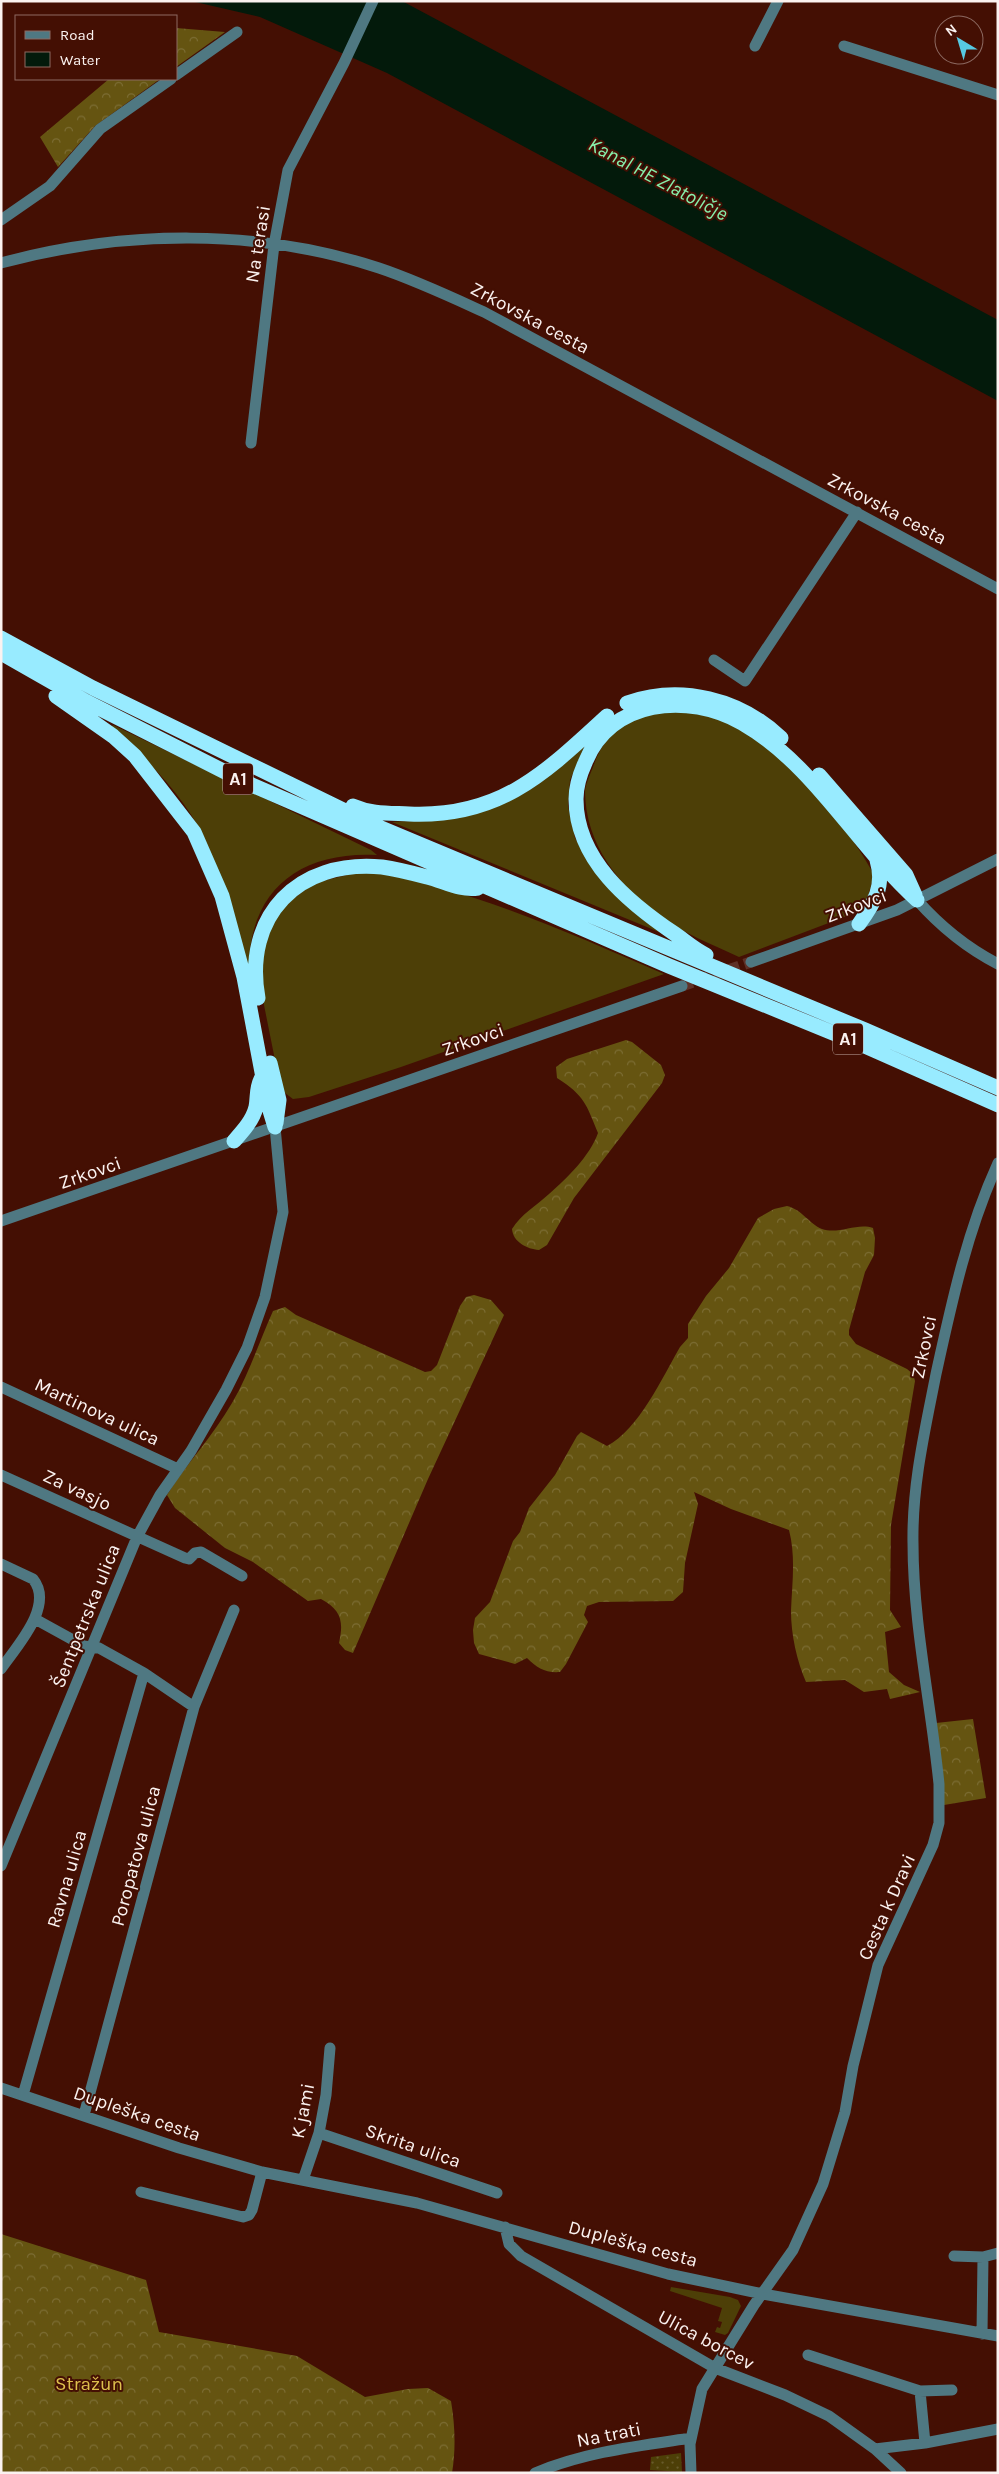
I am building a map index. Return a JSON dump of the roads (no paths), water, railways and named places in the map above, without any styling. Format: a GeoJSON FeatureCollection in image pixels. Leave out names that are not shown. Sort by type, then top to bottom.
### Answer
{"type":"FeatureCollection","features":[{"type":"Feature","properties":{"kind":"highway","name":"A1"},"geometry":{"type":"LineString","coordinates":[[1,638],[93,688],[376,826],[680,952],[998,1088]]}},
{"type":"Feature","properties":{"kind":"highway","name":"A1"},"geometry":{"type":"LineString","coordinates":[[1,653],[87,702],[245,782],[484,887],[998,1105]]}},
{"type":"Feature","properties":{"kind":"highway"},"geometry":{"type":"LineString","coordinates":[[1,659],[80,711],[113,736],[135,756],[194,832],[222,896],[244,977],[262,1075],[275,1127]]}},
{"type":"Feature","properties":{"kind":"highway"},"geometry":{"type":"LineString","coordinates":[[310,795],[323,792],[367,812],[428,815],[477,808],[524,787],[564,756],[610,713],[628,703],[674,694],[702,697],[721,701],[748,714],[776,733],[800,756],[906,875],[917,900]]}},
{"type":"Feature","properties":{"kind":"highway"},"geometry":{"type":"LineString","coordinates":[[756,986],[753,976],[703,954],[656,921],[608,879],[583,839],[576,799],[580,776],[588,754],[604,731],[616,721],[634,711],[663,705],[701,709],[741,722],[770,741],[800,768],[895,880],[917,900]]}},
{"type":"Feature","properties":{"kind":"highway"},"geometry":{"type":"LineString","coordinates":[[859,924],[872,906],[879,886],[881,875],[877,859]]}},
{"type":"Feature","properties":{"kind":"highway"},"geometry":{"type":"LineString","coordinates":[[275,1127],[279,1100],[258,1002],[254,966],[258,939],[265,922],[275,909],[301,884],[329,871],[344,868],[383,867],[427,877],[467,890],[484,887]]}},
{"type":"Feature","properties":{"kind":"highway"},"geometry":{"type":"LineString","coordinates":[[234,1141],[246,1127],[256,1108],[257,1087],[262,1075]]}},
{"type":"Feature","properties":{"kind":"street","name":"Na terasi"},"geometry":{"type":"LineString","coordinates":[[251,443],[274,245],[288,170],[344,63],[372,1]]}},
{"type":"Feature","properties":{"kind":"street"},"geometry":{"type":"LineString","coordinates":[[755,46],[778,1]]}},
{"type":"Feature","properties":{"kind":"street"},"geometry":{"type":"LineString","coordinates":[[178,74],[237,32]]}},
{"type":"Feature","properties":{"kind":"street"},"geometry":{"type":"LineString","coordinates":[[844,46],[998,95]]}},
{"type":"Feature","properties":{"kind":"street"},"geometry":{"type":"LineString","coordinates":[[1,220],[50,186],[100,129],[170,80]]}},
{"type":"Feature","properties":{"kind":"street","name":"Zrkovska cesta"},"geometry":{"type":"LineString","coordinates":[[1,263],[31,255],[119,240],[197,238],[297,248],[377,268],[429,286],[484,312],[998,589]]}},
{"type":"Feature","properties":{"kind":"street"},"geometry":{"type":"LineString","coordinates":[[714,660],[745,681],[857,512]]}},
{"type":"Feature","properties":{"kind":"street","name":"Zrkovci"},"geometry":{"type":"LineString","coordinates":[[751,962],[859,924],[917,900],[998,859]]}},
{"type":"Feature","properties":{"kind":"street","name":"Zrkovci"},"geometry":{"type":"LineString","coordinates":[[917,900],[936,921],[956,938],[998,964]]}},
{"type":"Feature","properties":{"kind":"street","name":"Zrkovci"},"geometry":{"type":"LineString","coordinates":[[1,1221],[682,986]]}},
{"type":"Feature","properties":{"kind":"street","name":"Šentpetrska ulica"},"geometry":{"type":"LineString","coordinates":[[1,1866],[137,1537],[160,1495],[192,1451],[247,1348],[265,1297],[281,1224],[283,1198],[275,1127]]}},
{"type":"Feature","properties":{"kind":"street","name":"Zrkovci"},"geometry":{"type":"LineString","coordinates":[[913,1544],[917,1466],[954,1290],[979,1206],[995,1178],[998,1164]]}},
{"type":"Feature","properties":{"kind":"street","name":"Martinova ulica"},"geometry":{"type":"LineString","coordinates":[[1,1387],[178,1469]]}},
{"type":"Feature","properties":{"kind":"street","name":"Za vasjo"},"geometry":{"type":"LineString","coordinates":[[1,1475],[185,1558],[189,1559],[195,1552],[201,1552],[242,1576]]}},
{"type":"Feature","properties":{"kind":"street","name":"Cesta k Dravi"},"geometry":{"type":"LineString","coordinates":[[691,2473],[691,2438],[702,2389],[754,2305],[793,2250],[823,2184],[845,2112],[853,2066],[878,1965],[928,1859],[937,1833],[940,1803],[939,1784],[915,1587],[913,1544]]}},
{"type":"Feature","properties":{"kind":"street"},"geometry":{"type":"LineString","coordinates":[[1,1564],[36,1582],[40,1610],[1,1669]]}},
{"type":"Feature","properties":{"kind":"street","name":"Poropatova ulica"},"geometry":{"type":"LineString","coordinates":[[84,2115],[194,1706],[234,1610]]}},
{"type":"Feature","properties":{"kind":"street"},"geometry":{"type":"LineString","coordinates":[[35,1619],[84,1646],[98,1648],[144,1673],[194,1706]]}},
{"type":"Feature","properties":{"kind":"street","name":"Ravna ulica"},"geometry":{"type":"LineString","coordinates":[[23,2095],[144,1673]]}},
{"type":"Feature","properties":{"kind":"street","name":"K jami"},"geometry":{"type":"LineString","coordinates":[[303,2180],[319,2133],[326,2095],[330,2048]]}},
{"type":"Feature","properties":{"kind":"street","name":"Dupleška cesta"},"geometry":{"type":"LineString","coordinates":[[1,2088],[179,2148],[262,2172],[417,2203],[619,2261],[763,2294],[998,2336]]}},
{"type":"Feature","properties":{"kind":"street","name":"Skrita ulica"},"geometry":{"type":"LineString","coordinates":[[319,2133],[496,2193]]}},
{"type":"Feature","properties":{"kind":"street"},"geometry":{"type":"LineString","coordinates":[[141,2192],[243,2216],[248,2215],[252,2210],[262,2172]]}},
{"type":"Feature","properties":{"kind":"street","name":"Ulica borcev"},"geometry":{"type":"LineString","coordinates":[[505,2227],[509,2244],[521,2256],[714,2368],[785,2395],[829,2416],[875,2448],[901,2473]]}},
{"type":"Feature","properties":{"kind":"street"},"geometry":{"type":"LineString","coordinates":[[954,2256],[983,2256],[998,2253]]}},
{"type":"Feature","properties":{"kind":"street"},"geometry":{"type":"LineString","coordinates":[[982,2334],[983,2256]]}},
{"type":"Feature","properties":{"kind":"street"},"geometry":{"type":"LineString","coordinates":[[808,2355],[920,2391],[952,2390]]}},
{"type":"Feature","properties":{"kind":"street"},"geometry":{"type":"LineString","coordinates":[[920,2391],[925,2443]]}},
{"type":"Feature","properties":{"kind":"street"},"geometry":{"type":"LineString","coordinates":[[875,2448],[925,2443],[998,2430]]}},
{"type":"Feature","properties":{"kind":"street","name":"Na trati"},"geometry":{"type":"LineString","coordinates":[[535,2473],[559,2463],[605,2451],[691,2438]]}},
{"type":"Feature","properties":{"kind":"water","name":"Kanal HE Zlatoličje"},"geometry":{"type":"Polygon","coordinates":[[[191,1],[402,1],[998,320],[998,401],[387,73],[260,17],[191,1]]]}},
{"type":"Feature","properties":{"kind":"tunnel"},"geometry":{"type":"LineString","coordinates":[[682,986],[751,962]]}},
{"type":"Feature","properties":{"kind":"park label","name":"Stražun"},"geometry":{"type":"Point","coordinates":[89,2384]}}]}
